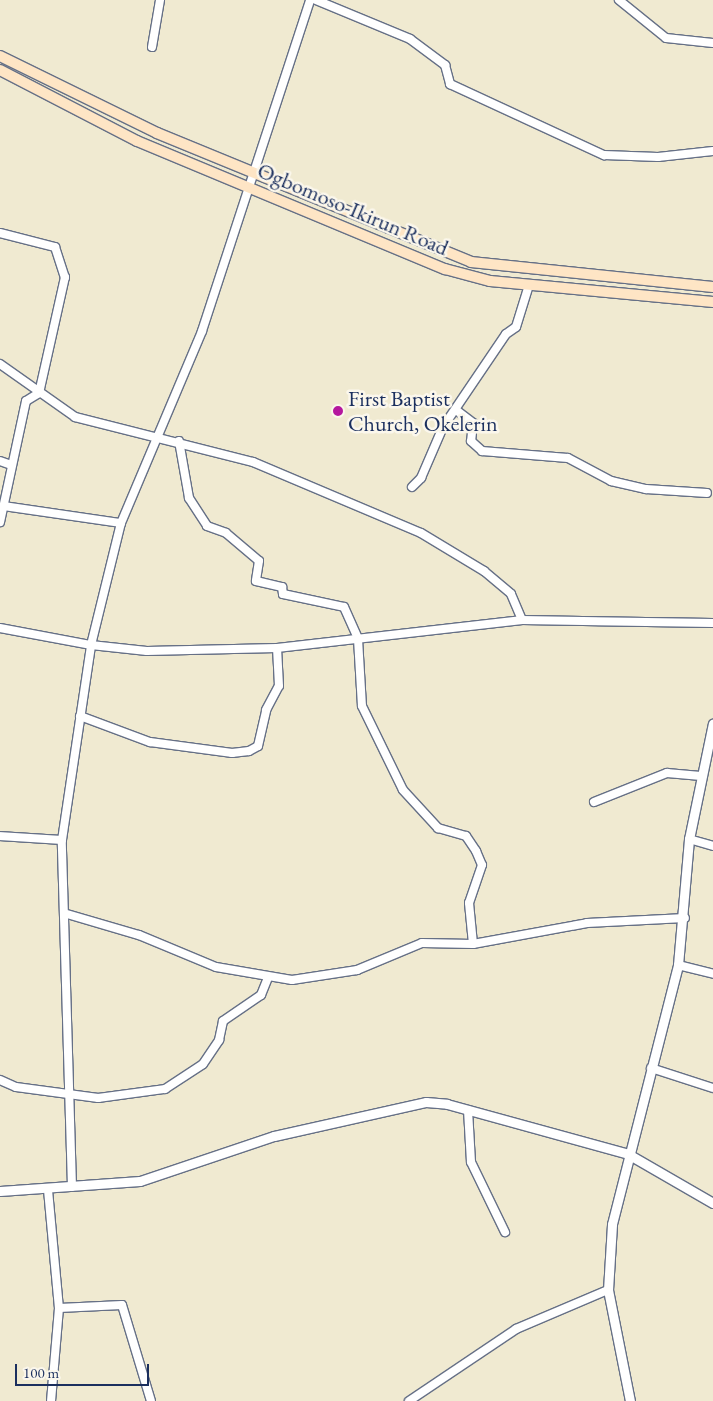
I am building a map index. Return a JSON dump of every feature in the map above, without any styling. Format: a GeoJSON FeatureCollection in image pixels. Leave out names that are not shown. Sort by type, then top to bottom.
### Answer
{"type":"FeatureCollection","features":[{"type":"Feature","properties":{"kind":"main road","name":"Ogbomoso-Ikirun Road"},"geometry":{"type":"LineString","coordinates":[[0,56],[119,116],[471,262],[713,287]]}},
{"type":"Feature","properties":{"kind":"main road","name":"Ogbomoso-Ikirun Road"},"geometry":{"type":"LineString","coordinates":[[0,70],[137,141],[248,185],[444,269],[490,281],[713,302]]}},
{"type":"Feature","properties":{"kind":"street"},"geometry":{"type":"LineString","coordinates":[[152,47],[160,0]]}},
{"type":"Feature","properties":{"kind":"street"},"geometry":{"type":"LineString","coordinates":[[72,1187],[72,1092],[67,914],[62,840],[91,645],[121,523],[202,331],[248,185],[256,172],[292,44],[310,0]]}},
{"type":"Feature","properties":{"kind":"street"},"geometry":{"type":"LineString","coordinates":[[316,0],[391,29],[425,48],[445,65],[450,84],[604,155],[713,151]]}},
{"type":"Feature","properties":{"kind":"street"},"geometry":{"type":"LineString","coordinates":[[619,0],[666,38],[713,43]]}},
{"type":"Feature","properties":{"kind":"street"},"geometry":{"type":"LineString","coordinates":[[0,233],[55,247],[65,269],[38,393],[26,401],[0,522]]}},
{"type":"Feature","properties":{"kind":"street"},"geometry":{"type":"LineString","coordinates":[[412,487],[456,410],[506,334],[516,327],[529,285]]}},
{"type":"Feature","properties":{"kind":"street"},"geometry":{"type":"LineString","coordinates":[[0,364],[38,393],[75,417],[179,441],[253,462],[422,533],[484,571],[511,594],[522,620]]}},
{"type":"Feature","properties":{"kind":"street"},"geometry":{"type":"LineString","coordinates":[[456,410],[473,423],[471,441],[482,451],[563,457],[618,482],[708,494]]}},
{"type":"Feature","properties":{"kind":"street"},"geometry":{"type":"LineString","coordinates":[[179,441],[189,498],[207,526],[226,533],[259,561],[256,581],[282,587],[282,594],[344,607],[358,639],[362,706],[403,790],[438,828],[466,836],[476,851],[481,872],[469,903],[472,944]]}},
{"type":"Feature","properties":{"kind":"street"},"geometry":{"type":"LineString","coordinates":[[0,461],[11,464]]}},
{"type":"Feature","properties":{"kind":"street"},"geometry":{"type":"LineString","coordinates":[[4,506],[121,523]]}},
{"type":"Feature","properties":{"kind":"street"},"geometry":{"type":"LineString","coordinates":[[0,628],[91,645],[147,651],[277,648],[522,620],[713,623]]}},
{"type":"Feature","properties":{"kind":"street"},"geometry":{"type":"LineString","coordinates":[[80,716],[150,742],[232,753],[249,751],[258,746],[266,710],[279,686],[277,648]]}},
{"type":"Feature","properties":{"kind":"street"},"geometry":{"type":"LineString","coordinates":[[630,1401],[608,1290],[612,1224],[628,1154],[678,965],[685,918],[689,839],[700,776],[713,723]]}},
{"type":"Feature","properties":{"kind":"street"},"geometry":{"type":"LineString","coordinates":[[594,802],[667,773],[700,776]]}},
{"type":"Feature","properties":{"kind":"street"},"geometry":{"type":"LineString","coordinates":[[0,836],[62,840]]}},
{"type":"Feature","properties":{"kind":"street"},"geometry":{"type":"LineString","coordinates":[[689,839],[713,846]]}},
{"type":"Feature","properties":{"kind":"street"},"geometry":{"type":"LineString","coordinates":[[67,914],[139,935],[216,967],[268,978],[328,978],[422,943],[472,944],[587,923],[685,918]]}},
{"type":"Feature","properties":{"kind":"street"},"geometry":{"type":"LineString","coordinates":[[678,965],[713,974]]}},
{"type":"Feature","properties":{"kind":"street"},"geometry":{"type":"LineString","coordinates":[[0,1080],[16,1087],[121,1098],[175,1085],[203,1064],[218,1040],[223,1021],[261,994],[268,978]]}},
{"type":"Feature","properties":{"kind":"street"},"geometry":{"type":"LineString","coordinates":[[651,1068],[713,1088]]}},
{"type":"Feature","properties":{"kind":"street"},"geometry":{"type":"LineString","coordinates":[[0,1191],[48,1190],[164,1175],[274,1136],[401,1106],[426,1102],[468,1110],[628,1154],[713,1203]]}},
{"type":"Feature","properties":{"kind":"street"},"geometry":{"type":"LineString","coordinates":[[468,1110],[471,1162],[505,1232]]}},
{"type":"Feature","properties":{"kind":"street"},"geometry":{"type":"LineString","coordinates":[[48,1190],[60,1308],[51,1401]]}},
{"type":"Feature","properties":{"kind":"street"},"geometry":{"type":"LineString","coordinates":[[413,1400],[516,1329],[608,1290]]}},
{"type":"Feature","properties":{"kind":"street"},"geometry":{"type":"LineString","coordinates":[[60,1308],[122,1306],[151,1401]]}},
{"type":"Feature","properties":{"kind":"place","name":"First Baptist Church, Okelerin"},"geometry":{"type":"Point","coordinates":[338,411]}}]}
